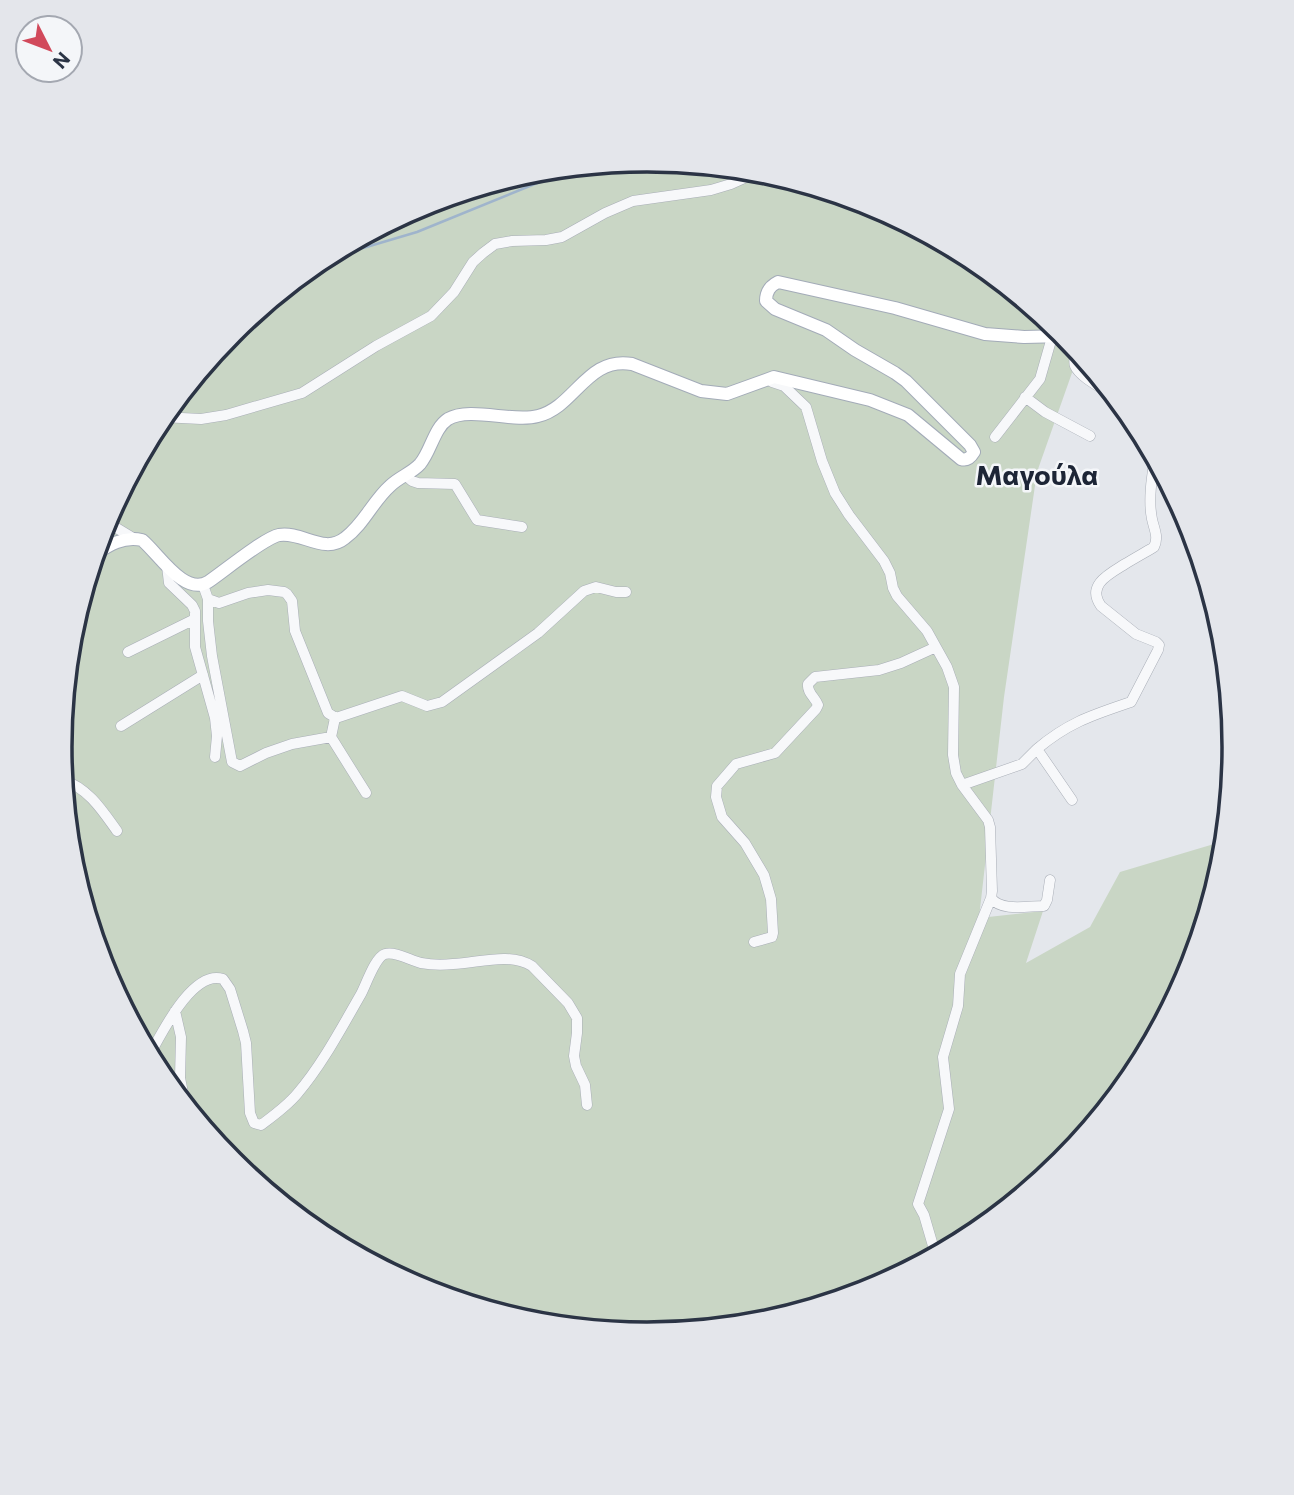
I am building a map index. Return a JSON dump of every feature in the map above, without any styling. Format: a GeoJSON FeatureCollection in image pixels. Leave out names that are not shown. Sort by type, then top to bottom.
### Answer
{"type":"FeatureCollection","features":[{"type":"Feature","properties":{"kind":"main road"},"geometry":{"type":"LineString","coordinates":[[109,546],[123,539],[142,540],[182,580],[200,586],[272,538],[281,535],[332,545],[346,538],[388,487],[419,465],[447,420],[455,416],[469,415],[518,418],[539,416],[558,405],[593,373],[622,362],[714,394],[727,394],[774,377],[870,400],[908,415],[964,460],[971,456],[973,448],[906,381],[826,330],[775,309],[766,301],[768,290],[778,282],[895,308],[985,334],[1024,338],[1050,337]]}},
{"type":"Feature","properties":{"kind":"street"},"geometry":{"type":"LineString","coordinates":[[176,418],[201,419],[226,415],[302,393],[376,346],[432,316],[454,292],[474,262],[495,244],[562,237],[605,212],[634,201],[711,190],[740,180]]}},
{"type":"Feature","properties":{"kind":"street"},"geometry":{"type":"LineString","coordinates":[[995,436],[1040,379],[1052,339]]}},
{"type":"Feature","properties":{"kind":"street"},"geometry":{"type":"LineString","coordinates":[[1075,364],[1088,379]]}},
{"type":"Feature","properties":{"kind":"street"},"geometry":{"type":"LineString","coordinates":[[765,380],[784,386],[807,407],[822,461],[835,493],[886,565],[897,596],[927,631],[947,667],[954,687],[953,755],[956,772],[990,827],[991,898],[960,974],[958,1006],[943,1057],[949,1109],[918,1204],[933,1247]]}},
{"type":"Feature","properties":{"kind":"street"},"geometry":{"type":"LineString","coordinates":[[1025,397],[1039,408],[1090,436]]}},
{"type":"Feature","properties":{"kind":"street"},"geometry":{"type":"LineString","coordinates":[[962,785],[1022,764],[1056,733],[1078,720],[1131,702],[1159,645],[1136,634],[1101,606],[1096,593],[1104,577],[1154,547],[1156,535],[1151,516],[1152,473]]}},
{"type":"Feature","properties":{"kind":"street"},"geometry":{"type":"LineString","coordinates":[[405,475],[418,483],[455,484],[477,520],[522,527]]}},
{"type":"Feature","properties":{"kind":"street"},"geometry":{"type":"LineString","coordinates":[[116,528],[133,538]]}},
{"type":"Feature","properties":{"kind":"street"},"geometry":{"type":"LineString","coordinates":[[167,566],[169,583],[195,611],[195,647],[215,718],[215,757]]}},
{"type":"Feature","properties":{"kind":"street"},"geometry":{"type":"LineString","coordinates":[[203,585],[208,598],[212,656],[232,762],[240,766],[265,753],[292,744],[331,737]]}},
{"type":"Feature","properties":{"kind":"street"},"geometry":{"type":"LineString","coordinates":[[335,718],[402,696],[426,706],[442,702],[538,634],[584,590],[596,587],[626,592]]}},
{"type":"Feature","properties":{"kind":"street"},"geometry":{"type":"LineString","coordinates":[[208,598],[219,603],[248,593],[268,590],[287,594],[292,601],[293,622],[298,641],[328,713],[335,718]]}},
{"type":"Feature","properties":{"kind":"street"},"geometry":{"type":"LineString","coordinates":[[128,652],[195,619]]}},
{"type":"Feature","properties":{"kind":"street"},"geometry":{"type":"LineString","coordinates":[[754,942],[772,937],[771,899],[764,876],[745,844],[722,817],[716,797],[718,786],[736,764],[775,753],[816,709],[818,705],[808,688],[808,684],[815,677],[879,670],[936,647]]}},
{"type":"Feature","properties":{"kind":"street"},"geometry":{"type":"LineString","coordinates":[[121,726],[203,675]]}},
{"type":"Feature","properties":{"kind":"street"},"geometry":{"type":"LineString","coordinates":[[335,718],[331,737],[366,793]]}},
{"type":"Feature","properties":{"kind":"street"},"geometry":{"type":"LineString","coordinates":[[1037,748],[1072,800]]}},
{"type":"Feature","properties":{"kind":"street"},"geometry":{"type":"LineString","coordinates":[[73,784],[97,804],[117,831]]}},
{"type":"Feature","properties":{"kind":"street"},"geometry":{"type":"LineString","coordinates":[[991,898],[995,904],[1003,907],[1044,906],[1050,880]]}},
{"type":"Feature","properties":{"kind":"street"},"geometry":{"type":"LineString","coordinates":[[155,1045],[183,1000],[205,981],[218,977],[226,982],[246,1043],[250,1113],[254,1123],[261,1125],[302,1088],[330,1046],[382,956],[392,954],[420,963],[443,965],[508,958],[532,966],[568,1003],[577,1018],[574,1056],[585,1085],[587,1105]]}},
{"type":"Feature","properties":{"kind":"street"},"geometry":{"type":"LineString","coordinates":[[176,1011],[181,1037],[181,1084]]}},
{"type":"Feature","properties":{"kind":"green space"},"geometry":{"type":"Polygon","coordinates":[[[647,172],[685,173],[759,183],[832,203],[867,216],[935,249],[997,291],[1054,341],[1075,364],[1037,472],[1004,697],[979,918],[1043,911],[1026,963],[1090,927],[1120,872],[1214,844],[1203,896],[1178,968],[1163,1002],[1125,1067],[1103,1098],[1054,1154],[997,1204],[967,1226],[935,1246],[867,1279],[796,1303],[759,1312],[685,1322],[647,1323],[609,1322],[535,1312],[462,1292],[427,1279],[359,1246],[327,1226],[268,1180],[240,1154],[191,1098],[169,1067],[131,1002],[116,968],[91,896],[83,860],[73,785],[72,748],[73,710],[83,635],[102,563],[116,527],[131,493],[169,428],[191,397],[240,341],[297,291],[327,269],[359,249],[427,216],[498,192],[535,183],[609,173],[647,172]]]}},
{"type":"Feature","properties":{"kind":"waterway"},"geometry":{"type":"LineString","coordinates":[[361,248],[417,232],[538,182]]}},
{"type":"Feature","properties":{"kind":"district","name":"Μαγούλα"},"geometry":{"type":"Point","coordinates":[1037,474]}}]}
